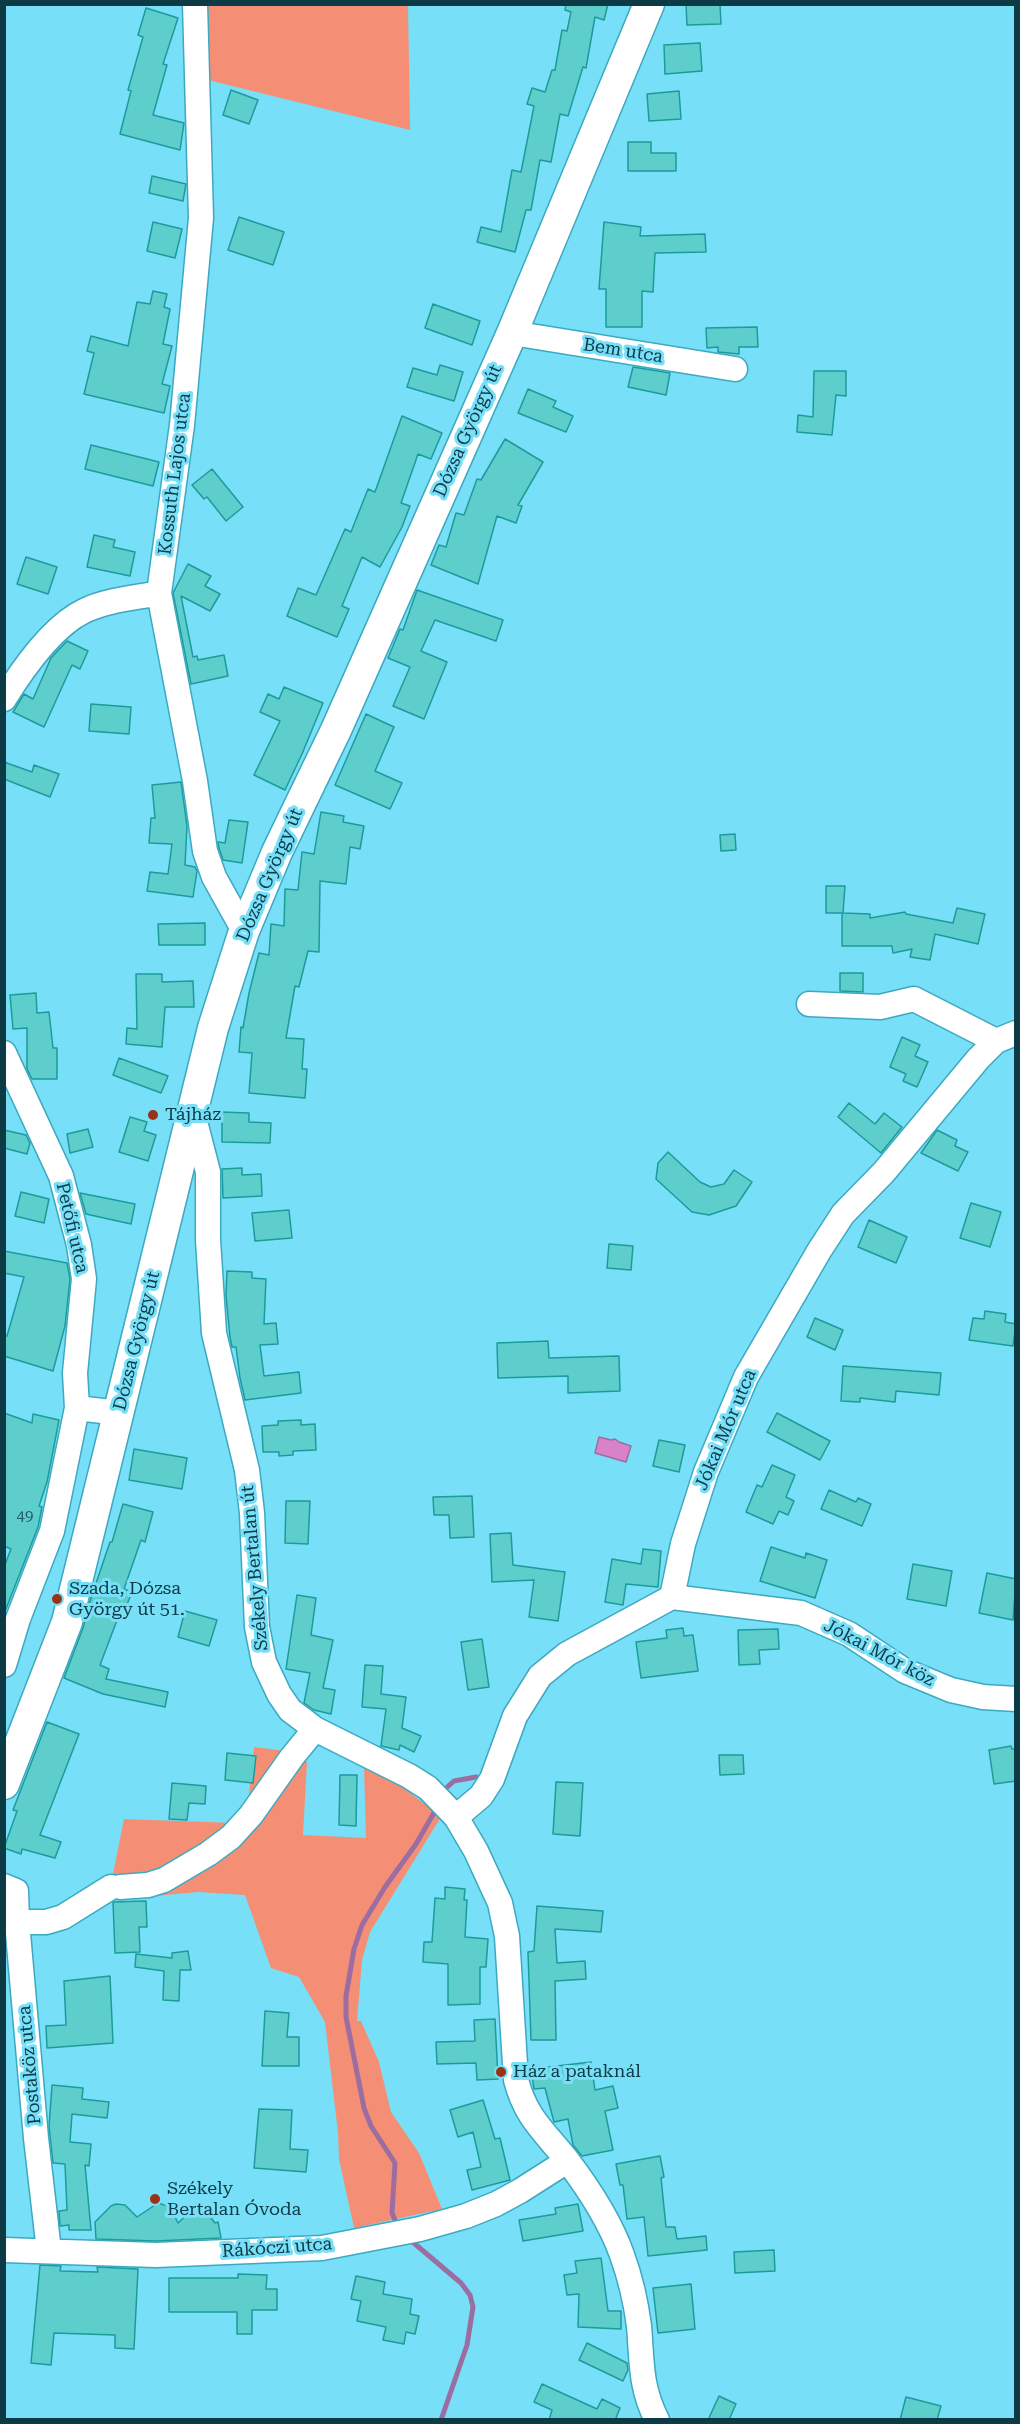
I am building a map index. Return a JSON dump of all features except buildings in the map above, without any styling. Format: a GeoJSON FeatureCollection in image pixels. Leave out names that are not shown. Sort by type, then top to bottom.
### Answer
{"type":"FeatureCollection","features":[{"type":"Feature","properties":{"kind":"main road","name":"Dózsa György út"},"geometry":{"type":"LineString","coordinates":[[4,1784],[67,1622],[213,1028],[244,931],[277,852],[336,730],[512,333],[649,4]]}},
{"type":"Feature","properties":{"kind":"street","name":"Kossuth Lajos utca"},"geometry":{"type":"LineString","coordinates":[[195,4],[201,218],[182,425],[159,593],[195,781],[205,851],[222,894],[244,931]]}},
{"type":"Feature","properties":{"kind":"street","name":"Bem utca"},"geometry":{"type":"LineString","coordinates":[[512,333],[735,369]]}},
{"type":"Feature","properties":{"kind":"street"},"geometry":{"type":"LineString","coordinates":[[4,699],[44,646],[70,619],[99,605],[159,593]]}},
{"type":"Feature","properties":{"kind":"street"},"geometry":{"type":"LineString","coordinates":[[809,1004],[880,1007],[914,999],[1006,1037]]}},
{"type":"Feature","properties":{"kind":"street","name":"Jókai Mór utca"},"geometry":{"type":"LineString","coordinates":[[672,1597],[683,1544],[705,1472],[746,1377],[819,1251],[843,1214],[884,1172],[978,1059],[1006,1037]]}},
{"type":"Feature","properties":{"kind":"street","name":"Petőfi utca"},"geometry":{"type":"LineString","coordinates":[[4,1053],[61,1176],[79,1245],[84,1279],[75,1373],[77,1408]]}},
{"type":"Feature","properties":{"kind":"street","name":"Székely Bertalan út"},"geometry":{"type":"LineString","coordinates":[[193,1114],[208,1172],[208,1240],[214,1333],[247,1470],[252,1513],[257,1627],[264,1662],[279,1694],[290,1710],[315,1730],[409,1776],[428,1788],[456,1817],[476,1851],[500,1903],[507,1936],[516,2080],[522,2102],[533,2120],[567,2160],[607,2220],[622,2255],[638,2323],[644,2387],[657,2420]]}},
{"type":"Feature","properties":{"kind":"street"},"geometry":{"type":"LineString","coordinates":[[4,1665],[18,1619],[52,1531],[77,1408],[119,1413]]}},
{"type":"Feature","properties":{"kind":"street"},"geometry":{"type":"LineString","coordinates":[[456,1817],[481,1796],[492,1779],[515,1716],[540,1676],[567,1654],[672,1597]]}},
{"type":"Feature","properties":{"kind":"street","name":"Jókai Mór köz"},"geometry":{"type":"LineString","coordinates":[[672,1597],[801,1613],[849,1634],[905,1671],[951,1690],[983,1697],[1016,1698]]}},
{"type":"Feature","properties":{"kind":"street"},"geometry":{"type":"LineString","coordinates":[[18,1932],[63,1917],[116,1887],[148,1885],[164,1880],[208,1854],[231,1837],[251,1815],[292,1757],[315,1730]]}},
{"type":"Feature","properties":{"kind":"street","name":"Postaköz utca"},"geometry":{"type":"LineString","coordinates":[[4,1886],[16,1892],[36,2138],[50,2251]]}},
{"type":"Feature","properties":{"kind":"street","name":"Rákóczi utca"},"geometry":{"type":"LineString","coordinates":[[4,2250],[156,2255],[310,2248],[420,2229],[466,2216],[496,2204],[567,2160]]}},
{"type":"Feature","properties":{"kind":"shaded area"},"geometry":{"type":"Polygon","coordinates":[[[202,5],[408,5],[410,130],[204,79],[202,5]]]}},
{"type":"Feature","properties":{"kind":"shaded area"},"geometry":{"type":"Polygon","coordinates":[[[599,1437],[615,1439],[631,1446],[626,1462],[595,1453],[599,1437]]]}},
{"type":"Feature","properties":{"kind":"shaded area"},"geometry":{"type":"Polygon","coordinates":[[[254,1747],[286,1751],[307,1762],[303,1835],[366,1838],[364,1767],[395,1781],[441,1817],[370,1932],[362,1960],[357,2021],[361,2021],[379,2062],[391,2112],[419,2153],[442,2209],[354,2228],[339,2159],[325,2022],[299,1977],[271,1968],[245,1895],[198,1892],[111,1900],[113,1874],[124,1819],[235,1823],[247,1812],[254,1747]]]}},
{"type":"Feature","properties":{"kind":"waterway"},"geometry":{"type":"LineString","coordinates":[[445,1789],[454,1781],[476,1777]]}},
{"type":"Feature","properties":{"kind":"waterway"},"geometry":{"type":"LineString","coordinates":[[398,2227],[392,2213],[395,2163],[371,2126],[364,2108],[346,2017],[346,1996],[354,1949],[362,1925],[435,1811]]}},
{"type":"Feature","properties":{"kind":"waterway"},"geometry":{"type":"LineString","coordinates":[[408,2238],[461,2283],[470,2295],[473,2307],[467,2345],[441,2420]]}},
{"type":"Feature","properties":{"kind":"place","name":"Tájház"},"geometry":{"type":"Point","coordinates":[153,1115]}},
{"type":"Feature","properties":{"kind":"place","name":"Szada, Dózsa György út 51."},"geometry":{"type":"Point","coordinates":[57,1599]}},
{"type":"Feature","properties":{"kind":"place","name":"Ház a pataknál"},"geometry":{"type":"Point","coordinates":[501,2072]}},
{"type":"Feature","properties":{"kind":"place","name":"Székely Bertalan Óvoda"},"geometry":{"type":"Point","coordinates":[155,2199]}}]}
